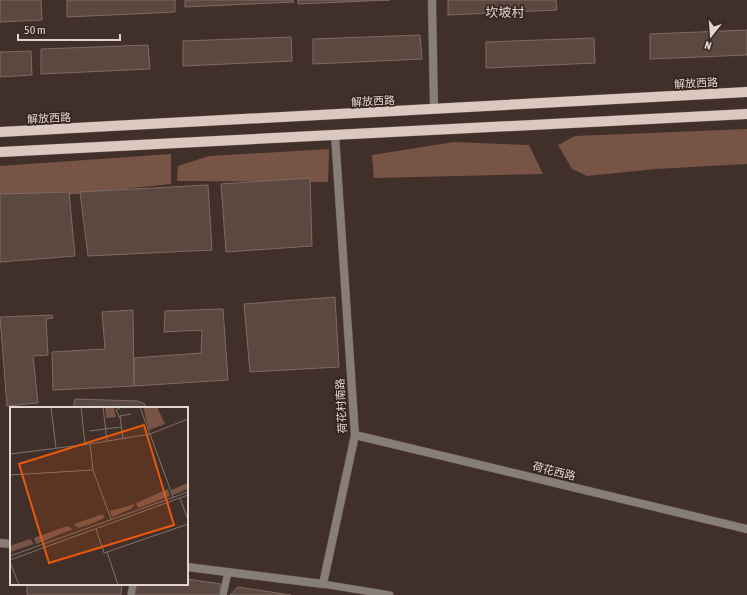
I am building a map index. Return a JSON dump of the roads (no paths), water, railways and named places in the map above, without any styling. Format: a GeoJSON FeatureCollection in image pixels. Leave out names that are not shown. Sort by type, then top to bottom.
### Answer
{"type":"FeatureCollection","features":[{"type":"Feature","properties":{"kind":"main road","name":"解放西路"},"geometry":{"type":"LineString","coordinates":[[0,132],[747,92]]}},
{"type":"Feature","properties":{"kind":"main road"},"geometry":{"type":"LineString","coordinates":[[0,152],[747,114]]}},
{"type":"Feature","properties":{"kind":"street"},"geometry":{"type":"LineString","coordinates":[[432,0],[434,109]]}},
{"type":"Feature","properties":{"kind":"street","name":"荷花村南路"},"geometry":{"type":"LineString","coordinates":[[323,584],[355,435],[335,135]]}},
{"type":"Feature","properties":{"kind":"street","name":"荷花西路"},"geometry":{"type":"LineString","coordinates":[[355,435],[747,529]]}},
{"type":"Feature","properties":{"kind":"street"},"geometry":{"type":"LineString","coordinates":[[0,543],[10,544]]}},
{"type":"Feature","properties":{"kind":"street"},"geometry":{"type":"LineString","coordinates":[[188,567],[323,584]]}},
{"type":"Feature","properties":{"kind":"lane"},"geometry":{"type":"LineString","coordinates":[[223,595],[228,572]]}},
{"type":"Feature","properties":{"kind":"lane"},"geometry":{"type":"LineString","coordinates":[[323,584],[351,592],[390,595]]}},
{"type":"Feature","properties":{"kind":"lane"},"geometry":{"type":"LineString","coordinates":[[131,595],[133,585]]}},
{"type":"Feature","properties":{"kind":"district","name":"坎坡村"},"geometry":{"type":"Point","coordinates":[505,12]}}]}
